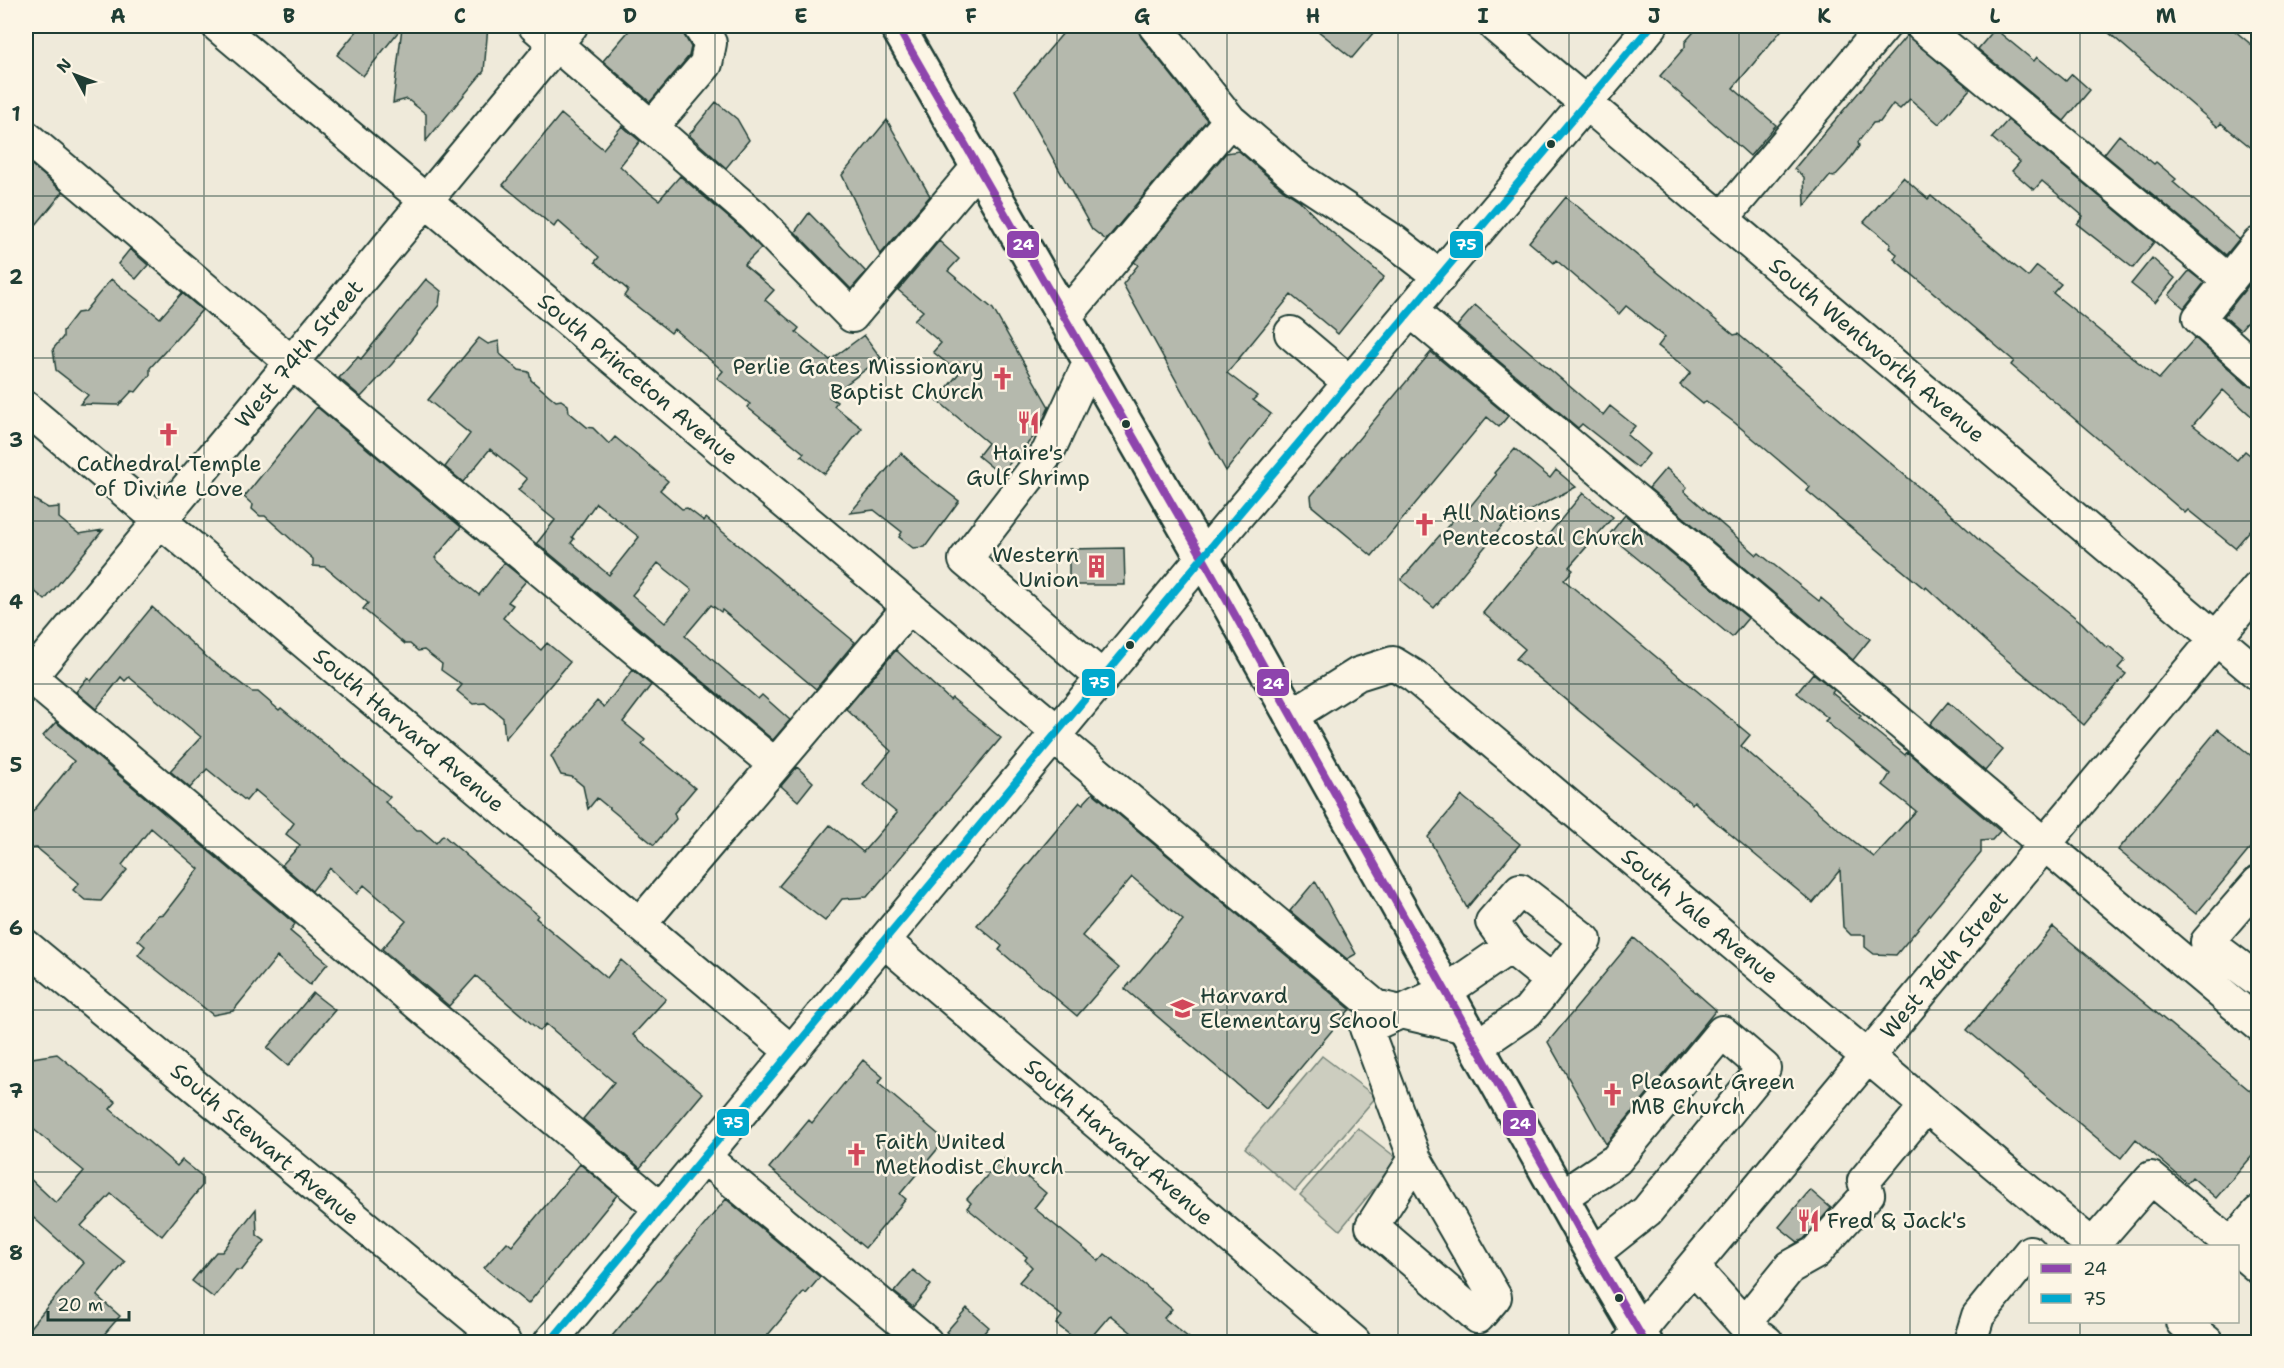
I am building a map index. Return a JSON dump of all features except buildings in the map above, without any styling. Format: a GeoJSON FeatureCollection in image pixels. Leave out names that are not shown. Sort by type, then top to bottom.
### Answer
{"type":"FeatureCollection","features":[{"type":"Feature","properties":{"kind":"main road"},"geometry":{"type":"LineString","coordinates":[[897,26],[1203,558],[1562,1197],[1638,1339]]}},
{"type":"Feature","properties":{"kind":"street","name":"South Princeton Avenue"},"geometry":{"type":"LineString","coordinates":[[218,26],[909,607],[1375,1006],[1401,1012],[1472,1036]]}},
{"type":"Feature","properties":{"kind":"street"},"geometry":{"type":"LineString","coordinates":[[652,127],[706,64],[710,43],[699,26]]}},
{"type":"Feature","properties":{"kind":"street"},"geometry":{"type":"LineString","coordinates":[[1155,26],[1230,120],[1295,176],[1394,241],[1440,277]]}},
{"type":"Feature","properties":{"kind":"street","name":"South Wentworth Avenue"},"geometry":{"type":"LineString","coordinates":[[1495,26],[2259,674]]}},
{"type":"Feature","properties":{"kind":"street"},"geometry":{"type":"LineString","coordinates":[[550,1342],[1102,678],[1651,26]]}},
{"type":"Feature","properties":{"kind":"street"},"geometry":{"type":"LineString","coordinates":[[1722,219],[1884,26]]}},
{"type":"Feature","properties":{"kind":"street"},"geometry":{"type":"LineString","coordinates":[[1922,26],[2229,281]]}},
{"type":"Feature","properties":{"kind":"street","name":"West 74th Street"},"geometry":{"type":"LineString","coordinates":[[27,677],[160,521],[426,200],[554,32]]}},
{"type":"Feature","properties":{"kind":"street"},"geometry":{"type":"LineString","coordinates":[[554,32],[652,127],[754,216],[852,316],[978,167]]}},
{"type":"Feature","properties":{"kind":"street"},"geometry":{"type":"LineString","coordinates":[[1065,317],[1230,120]]}},
{"type":"Feature","properties":{"kind":"street"},"geometry":{"type":"LineString","coordinates":[[26,137],[292,363],[775,765]]}},
{"type":"Feature","properties":{"kind":"street"},"geometry":{"type":"LineString","coordinates":[[2259,244],[2199,318],[2259,370]]}},
{"type":"Feature","properties":{"kind":"street"},"geometry":{"type":"LineString","coordinates":[[1411,311],[2259,1024]]}},
{"type":"Feature","properties":{"kind":"street"},"geometry":{"type":"LineString","coordinates":[[1291,333],[1350,383]]}},
{"type":"Feature","properties":{"kind":"street"},"geometry":{"type":"LineString","coordinates":[[1090,362],[1048,452],[965,560],[1102,678]]}},
{"type":"Feature","properties":{"kind":"street","name":"South Harvard Avenue"},"geometry":{"type":"LineString","coordinates":[[26,408],[792,1052]]}},
{"type":"Feature","properties":{"kind":"street","name":"West 76th Street"},"geometry":{"type":"LineString","coordinates":[[1638,1339],[1693,1267],[2259,588]]}},
{"type":"Feature","properties":{"kind":"street"},"geometry":{"type":"LineString","coordinates":[[640,924],[909,607]]}},
{"type":"Feature","properties":{"kind":"street","name":"South Yale Avenue"},"geometry":{"type":"LineString","coordinates":[[1292,716],[1358,674],[1393,663],[1424,684],[2091,1245]]}},
{"type":"Feature","properties":{"kind":"street"},"geometry":{"type":"LineString","coordinates":[[27,677],[660,1209]]}},
{"type":"Feature","properties":{"kind":"street"},"geometry":{"type":"LineString","coordinates":[[2213,986],[2246,969],[2207,942],[2259,883]]}},
{"type":"Feature","properties":{"kind":"street"},"geometry":{"type":"LineString","coordinates":[[1472,1036],[1528,1011],[1585,940],[1520,890],[1492,922],[1510,947],[1552,981]]}},
{"type":"Feature","properties":{"kind":"street","name":"South Harvard Avenue"},"geometry":{"type":"LineString","coordinates":[[884,941],[1354,1342]]}},
{"type":"Feature","properties":{"kind":"street","name":"South Stewart Avenue"},"geometry":{"type":"LineString","coordinates":[[26,946],[504,1342]]}},
{"type":"Feature","properties":{"kind":"street"},"geometry":{"type":"LineString","coordinates":[[1415,1160],[1372,1226],[1478,1317],[1495,1297],[1415,1160],[1366,1028],[1446,991],[1510,947]]}},
{"type":"Feature","properties":{"kind":"street"},"geometry":{"type":"LineString","coordinates":[[1562,1197],[1616,1160],[1722,1032],[1764,1068],[1647,1211],[1593,1254]]}},
{"type":"Feature","properties":{"kind":"street"},"geometry":{"type":"LineString","coordinates":[[1693,1267],[1756,1333],[1790,1267],[1815,1253],[1868,1194],[1864,1181],[1926,1106]]}},
{"type":"Feature","properties":{"kind":"street"},"geometry":{"type":"LineString","coordinates":[[704,1157],[926,1342]]}},
{"type":"Feature","properties":{"kind":"street"},"geometry":{"type":"LineString","coordinates":[[2093,1245],[2151,1178],[2232,1245]]}},
{"type":"Feature","properties":{"kind":"street"},"geometry":{"type":"LineString","coordinates":[[2235,1245],[2259,1213]]}},
{"type":"Feature","properties":{"kind":"street"},"geometry":{"type":"LineString","coordinates":[[2036,1245],[2058,1217]]}},
{"type":"Feature","properties":{"kind":"street"},"geometry":{"type":"LineString","coordinates":[[2239,1251],[2259,1267]]}},
{"type":"Feature","properties":{"kind":"street"},"geometry":{"type":"LineString","coordinates":[[1970,1342],[1978,1316],[2029,1254]]}},
{"type":"Feature","properties":{"kind":"shaded area"},"geometry":{"type":"Polygon","coordinates":[[[1322,1056],[1376,1097],[1295,1191],[1245,1148],[1322,1056]]]}},
{"type":"Feature","properties":{"kind":"shaded area"},"geometry":{"type":"Polygon","coordinates":[[[1358,1128],[1398,1159],[1340,1230],[1300,1195],[1358,1128]]]}},
{"type":"Feature","properties":{"kind":"transit line","name":"24"},"geometry":{"type":"LineString","coordinates":[[897,26],[1203,558],[1593,1254],[1645,1342]]}},
{"type":"Feature","properties":{"kind":"transit line","name":"75"},"geometry":{"type":"LineString","coordinates":[[550,1342],[1242,510],[1651,26]]}},
{"type":"Feature","properties":{"kind":"place","name":"Perlie Gates Missionary Baptist Church"},"geometry":{"type":"Point","coordinates":[1002,379]}},
{"type":"Feature","properties":{"kind":"place","name":"Haire's Gulf Shrimp"},"geometry":{"type":"Point","coordinates":[1028,423]}},
{"type":"Feature","properties":{"kind":"place","name":"Cathedral Temple of Divine Love"},"geometry":{"type":"Point","coordinates":[169,434]}},
{"type":"Feature","properties":{"kind":"place","name":"All Nations Pentecostal Church"},"geometry":{"type":"Point","coordinates":[1424,525]}},
{"type":"Feature","properties":{"kind":"place","name":"Western Union"},"geometry":{"type":"Point","coordinates":[1097,567]}},
{"type":"Feature","properties":{"kind":"place","name":"Harvard Elementary School"},"geometry":{"type":"Point","coordinates":[1182,1008]}},
{"type":"Feature","properties":{"kind":"place","name":"Pleasant Green MB Church"},"geometry":{"type":"Point","coordinates":[1613,1094]}},
{"type":"Feature","properties":{"kind":"place","name":"Faith United Methodist Church"},"geometry":{"type":"Point","coordinates":[857,1154]}},
{"type":"Feature","properties":{"kind":"place","name":"Fred & Jack's"},"geometry":{"type":"Point","coordinates":[1809,1220]}}]}
